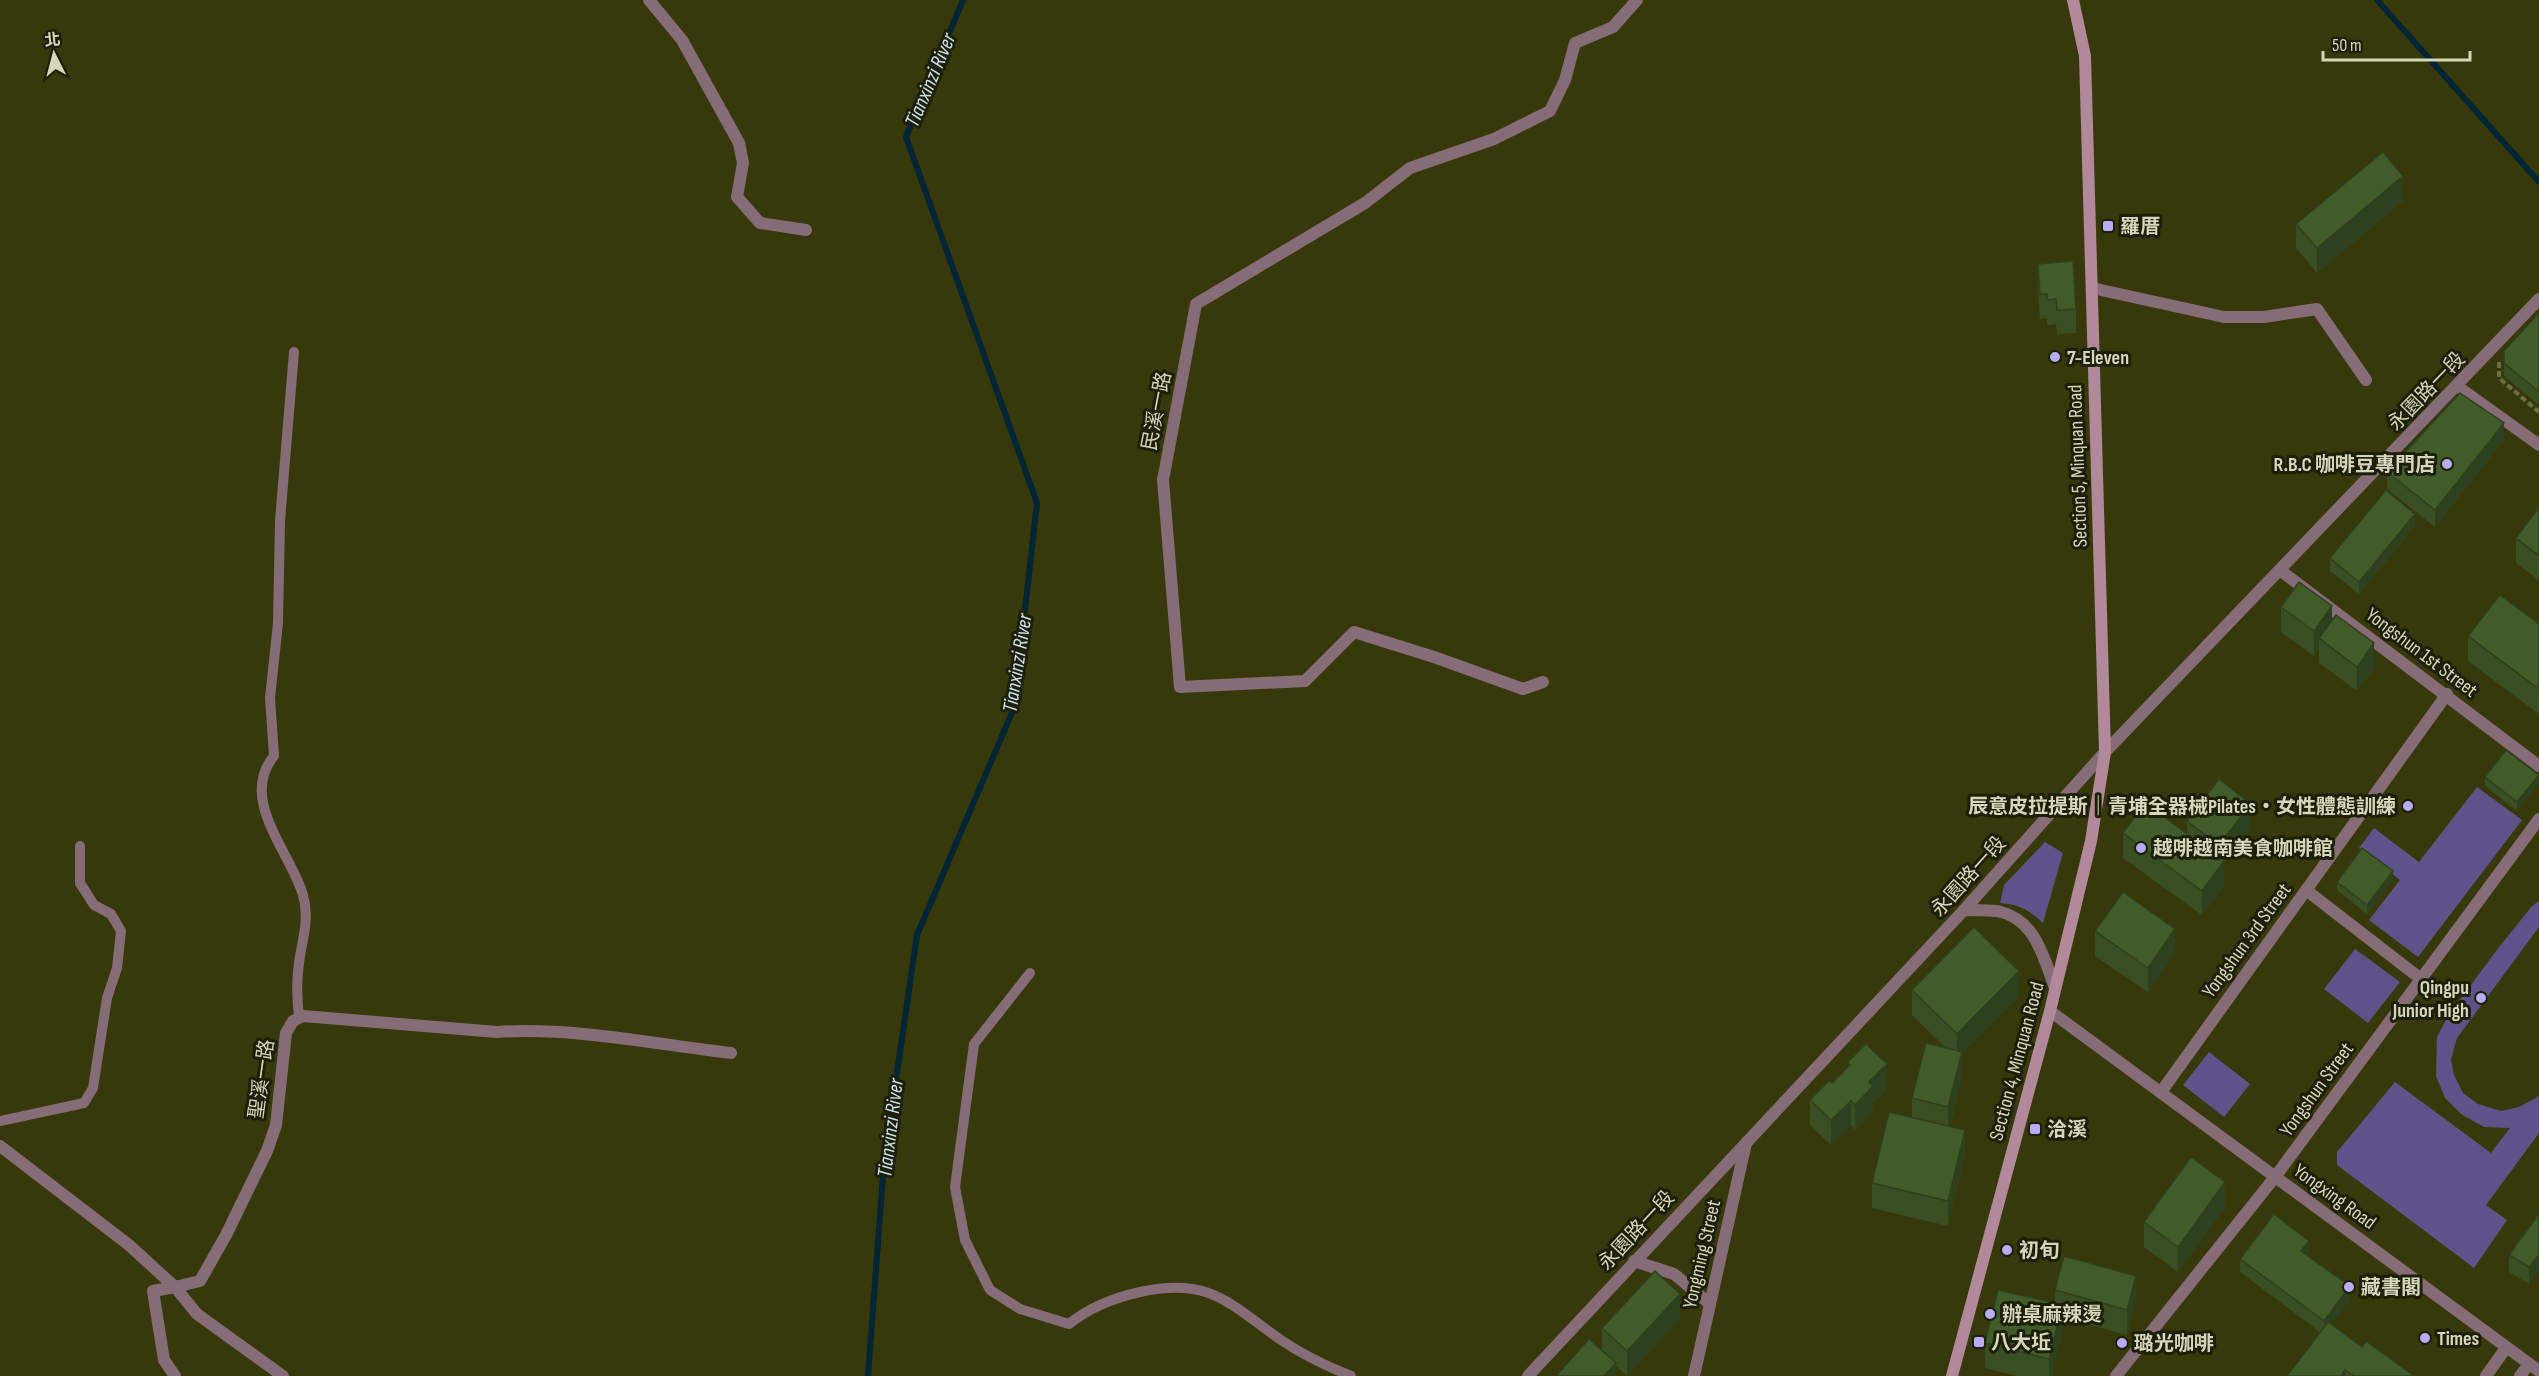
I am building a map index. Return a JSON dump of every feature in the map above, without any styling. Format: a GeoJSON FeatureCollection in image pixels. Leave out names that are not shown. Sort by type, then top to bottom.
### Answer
{"type":"FeatureCollection","features":[{"type":"Feature","properties":{"kind":"street"},"geometry":{"type":"LineString","coordinates":[[649,0],[682,40],[739,143],[743,163],[737,197],[760,224],[806,230]]}},
{"type":"Feature","properties":{"kind":"street","name":"民溪一路"},"geometry":{"type":"LineString","coordinates":[[1543,682],[1523,689],[1434,657],[1354,632],[1305,681],[1180,687],[1163,480],[1196,304],[1365,203],[1410,168],[1494,140],[1550,111],[1565,80],[1575,43],[1613,27],[1637,0]]}},
{"type":"Feature","properties":{"kind":"street","name":"Section 5, Minquan Road"},"geometry":{"type":"LineString","coordinates":[[2073,0],[2085,56],[2105,752]]}},
{"type":"Feature","properties":{"kind":"street"},"geometry":{"type":"LineString","coordinates":[[2091,288],[2224,317],[2264,317],[2317,309],[2366,380]]}},
{"type":"Feature","properties":{"kind":"street","name":"永園路一段"},"geometry":{"type":"LineString","coordinates":[[1528,1376],[1964,910],[2105,752],[2281,571],[2539,299]]}},
{"type":"Feature","properties":{"kind":"street"},"geometry":{"type":"LineString","coordinates":[[2457,386],[2539,445]]}},
{"type":"Feature","properties":{"kind":"street","name":"Yongshun 1st Street"},"geometry":{"type":"LineString","coordinates":[[2281,571],[2447,694],[2539,766]]}},
{"type":"Feature","properties":{"kind":"street","name":"Yongshun 3rd Street"},"geometry":{"type":"LineString","coordinates":[[2160,1092],[2447,694]]}},
{"type":"Feature","properties":{"kind":"street","name":"Section 4, Minquan Road"},"geometry":{"type":"LineString","coordinates":[[1952,1376],[2050,1011],[2091,841],[2105,752]]}},
{"type":"Feature","properties":{"kind":"street","name":"Yongshun Street"},"geometry":{"type":"LineString","coordinates":[[2116,1376],[2275,1177],[2539,819]]}},
{"type":"Feature","properties":{"kind":"street"},"geometry":{"type":"LineString","coordinates":[[2306,891],[2421,980]]}},
{"type":"Feature","properties":{"kind":"street"},"geometry":{"type":"LineString","coordinates":[[1964,910],[2001,912],[2023,922],[2039,944],[2055,988]]}},
{"type":"Feature","properties":{"kind":"street","name":"Yongxing Road"},"geometry":{"type":"LineString","coordinates":[[2050,1011],[2534,1367]]}},
{"type":"Feature","properties":{"kind":"street"},"geometry":{"type":"LineString","coordinates":[[299,1018],[303,1016],[497,1032],[523,1030],[731,1053]]}},
{"type":"Feature","properties":{"kind":"street","name":"聖溪一路"},"geometry":{"type":"LineString","coordinates":[[175,1376],[164,1360],[153,1291],[200,1281],[267,1151],[276,1125],[286,1033],[293,1021],[299,1018]]}},
{"type":"Feature","properties":{"kind":"street","name":"Yongming Street"},"geometry":{"type":"LineString","coordinates":[[1694,1376],[1747,1141]]}},
{"type":"Feature","properties":{"kind":"street"},"geometry":{"type":"LineString","coordinates":[[0,1146],[129,1245],[175,1287],[197,1314],[283,1376]]}},
{"type":"Feature","properties":{"kind":"street"},"geometry":{"type":"LineString","coordinates":[[1634,1261],[1674,1274],[1710,1304]]}},
{"type":"Feature","properties":{"kind":"street"},"geometry":{"type":"LineString","coordinates":[[2486,1376],[2506,1348]]}},
{"type":"Feature","properties":{"kind":"street"},"geometry":{"type":"LineString","coordinates":[[2520,1376],[2534,1367]]}},
{"type":"Feature","properties":{"kind":"lane"},"geometry":{"type":"LineString","coordinates":[[294,352],[280,521],[278,623],[270,698],[274,756],[265,766],[263,801],[268,822],[303,895],[307,920],[297,980],[299,1018]]}},
{"type":"Feature","properties":{"kind":"lane"},"geometry":{"type":"LineString","coordinates":[[0,1121],[84,1103],[93,1088],[105,1008],[117,968],[121,931],[111,914],[94,905],[80,883],[80,846]]}},
{"type":"Feature","properties":{"kind":"lane"},"geometry":{"type":"LineString","coordinates":[[1030,973],[974,1044],[955,1187],[965,1240],[990,1290],[1020,1310],[1069,1324],[1084,1312],[1121,1296],[1172,1286],[1210,1293],[1243,1310],[1282,1340],[1317,1362],[1351,1376]]}},
{"type":"Feature","properties":{"kind":"path"},"geometry":{"type":"LineString","coordinates":[[2507,354],[2499,362],[2499,378],[2539,412]]}},
{"type":"Feature","properties":{"kind":"shaded area"},"geometry":{"type":"Polygon","coordinates":[[[2477,787],[2522,820],[2418,957],[2369,920],[2400,880],[2359,848],[2374,828],[2419,862],[2477,787]]]}},
{"type":"Feature","properties":{"kind":"shaded area"},"geometry":{"type":"Polygon","coordinates":[[[2045,842],[2063,853],[2043,923],[2023,909],[2000,903],[2004,885],[2045,842]]]}},
{"type":"Feature","properties":{"kind":"shaded area"},"geometry":{"type":"Polygon","coordinates":[[[2539,901],[2539,927],[2457,1038],[2451,1060],[2454,1075],[2463,1093],[2478,1104],[2501,1111],[2519,1107],[2539,1096],[2539,1133],[2486,1205],[2507,1220],[2474,1268],[2337,1165],[2337,1152],[2395,1082],[2491,1153],[2510,1128],[2484,1127],[2461,1114],[2445,1098],[2436,1076],[2437,1037],[2448,1016],[2496,951],[2532,906],[2539,901]]]}},
{"type":"Feature","properties":{"kind":"shaded area"},"geometry":{"type":"Polygon","coordinates":[[[2355,949],[2400,982],[2368,1023],[2324,989],[2355,949]]]}},
{"type":"Feature","properties":{"kind":"shaded area"},"geometry":{"type":"Polygon","coordinates":[[[2209,1052],[2250,1084],[2224,1117],[2183,1085],[2209,1052]]]}},
{"type":"Feature","properties":{"kind":"building"},"geometry":{"type":"Polygon","coordinates":[[[2383,152],[2403,176],[2317,248],[2296,224],[2383,152]]]}},
{"type":"Feature","properties":{"kind":"building"},"geometry":{"type":"Polygon","coordinates":[[[2073,261],[2076,309],[2057,310],[2056,299],[2047,300],[2047,294],[2040,294],[2038,264],[2073,261]]]}},
{"type":"Feature","properties":{"kind":"building"},"geometry":{"type":"Polygon","coordinates":[[[2538,314],[2539,392],[2504,363],[2504,351],[2538,314]]]}},
{"type":"Feature","properties":{"kind":"building","name":"R.B.C 咖啡豆專門店"},"geometry":{"type":"Polygon","coordinates":[[[2460,393],[2504,423],[2435,510],[2387,472],[2460,393]]]}},
{"type":"Feature","properties":{"kind":"building"},"geometry":{"type":"Polygon","coordinates":[[[2386,490],[2415,514],[2359,582],[2330,558],[2386,490]]]}},
{"type":"Feature","properties":{"kind":"building"},"geometry":{"type":"Polygon","coordinates":[[[2539,507],[2539,556],[2516,538],[2539,507]]]}},
{"type":"Feature","properties":{"kind":"building"},"geometry":{"type":"Polygon","coordinates":[[[2299,582],[2332,606],[2314,631],[2281,607],[2299,582]]]}},
{"type":"Feature","properties":{"kind":"building"},"geometry":{"type":"Polygon","coordinates":[[[2500,595],[2539,624],[2539,689],[2468,636],[2500,595]]]}},
{"type":"Feature","properties":{"kind":"building"},"geometry":{"type":"Polygon","coordinates":[[[2336,615],[2374,643],[2357,667],[2319,638],[2336,615]]]}},
{"type":"Feature","properties":{"kind":"building"},"geometry":{"type":"Polygon","coordinates":[[[2506,750],[2539,775],[2517,802],[2485,777],[2506,750]]]}},
{"type":"Feature","properties":{"kind":"building"},"geometry":{"type":"Polygon","coordinates":[[[2219,779],[2251,804],[2219,845],[2187,821],[2219,779]]]}},
{"type":"Feature","properties":{"kind":"building"},"geometry":{"type":"Polygon","coordinates":[[[2145,803],[2224,861],[2202,891],[2123,833],[2145,803]]]}},
{"type":"Feature","properties":{"kind":"building"},"geometry":{"type":"Polygon","coordinates":[[[2362,848],[2393,871],[2367,905],[2337,882],[2362,848]]]}},
{"type":"Feature","properties":{"kind":"building"},"geometry":{"type":"Polygon","coordinates":[[[2123,892],[2175,929],[2148,968],[2095,931],[2123,892]]]}},
{"type":"Feature","properties":{"kind":"building"},"geometry":{"type":"Polygon","coordinates":[[[1974,927],[2019,971],[1957,1034],[1912,990],[1974,927]]]}},
{"type":"Feature","properties":{"kind":"building"},"geometry":{"type":"Polygon","coordinates":[[[1926,1043],[1962,1052],[1948,1107],[1912,1098],[1926,1043]]]}},
{"type":"Feature","properties":{"kind":"building"},"geometry":{"type":"Polygon","coordinates":[[[1866,1044],[1887,1064],[1869,1082],[1873,1086],[1855,1105],[1851,1101],[1831,1120],[1810,1100],[1850,1065],[1848,1062],[1866,1044]]]}},
{"type":"Feature","properties":{"kind":"building"},"geometry":{"type":"Polygon","coordinates":[[[1889,1112],[1965,1130],[1948,1201],[1872,1183],[1889,1112]]]}},
{"type":"Feature","properties":{"kind":"building"},"geometry":{"type":"Polygon","coordinates":[[[2191,1157],[2225,1182],[2178,1247],[2144,1222],[2191,1157]]]}},
{"type":"Feature","properties":{"kind":"building"},"geometry":{"type":"Polygon","coordinates":[[[2274,1214],[2309,1241],[2301,1251],[2350,1286],[2324,1321],[2240,1259],[2274,1214]]]}},
{"type":"Feature","properties":{"kind":"building"},"geometry":{"type":"Polygon","coordinates":[[[2539,1214],[2539,1255],[2529,1267],[2509,1255],[2539,1214]]]}},
{"type":"Feature","properties":{"kind":"building"},"geometry":{"type":"Polygon","coordinates":[[[2064,1256],[2136,1276],[2127,1310],[2055,1290],[2064,1256]]]}},
{"type":"Feature","properties":{"kind":"building"},"geometry":{"type":"Polygon","coordinates":[[[1655,1271],[1680,1294],[1627,1351],[1602,1328],[1655,1271]]]}},
{"type":"Feature","properties":{"kind":"building"},"geometry":{"type":"Polygon","coordinates":[[[1998,1290],[2063,1305],[2049,1359],[1985,1343],[1998,1290]]]}},
{"type":"Feature","properties":{"kind":"building"},"geometry":{"type":"Polygon","coordinates":[[[2328,1322],[2362,1347],[2366,1341],[2414,1376],[2354,1376],[2345,1370],[2341,1376],[2287,1376],[2328,1322]]]}},
{"type":"Feature","properties":{"kind":"building"},"geometry":{"type":"Polygon","coordinates":[[[1589,1339],[1616,1363],[1604,1376],[1556,1376],[1589,1339]]]}},
{"type":"Feature","properties":{"kind":"waterway","name":"Tianxinzi River"},"geometry":{"type":"LineString","coordinates":[[868,1376],[884,1162],[917,935],[1014,708],[1037,503],[906,137],[963,0]]}},
{"type":"Feature","properties":{"kind":"waterway"},"geometry":{"type":"LineString","coordinates":[[2377,0],[2539,182]]}},
{"type":"Feature","properties":{"kind":"place","name":"羅厝"},"geometry":{"type":"Point","coordinates":[2108,226]}},
{"type":"Feature","properties":{"kind":"place","name":"7-Eleven"},"geometry":{"type":"Point","coordinates":[2055,357]}},
{"type":"Feature","properties":{"kind":"place","name":"R.B.C 咖啡豆專門店"},"geometry":{"type":"Point","coordinates":[2447,464]}},
{"type":"Feature","properties":{"kind":"place","name":"辰意皮拉提斯｜青埔全器械Pilates・女性體態訓練"},"geometry":{"type":"Point","coordinates":[2408,806]}},
{"type":"Feature","properties":{"kind":"place","name":"越啡越南美食咖啡館"},"geometry":{"type":"Point","coordinates":[2141,848]}},
{"type":"Feature","properties":{"kind":"place","name":"Qingpu Junior High"},"geometry":{"type":"Point","coordinates":[2481,998]}},
{"type":"Feature","properties":{"kind":"place","name":"洽溪"},"geometry":{"type":"Point","coordinates":[2035,1129]}},
{"type":"Feature","properties":{"kind":"place","name":"初旬"},"geometry":{"type":"Point","coordinates":[2007,1250]}},
{"type":"Feature","properties":{"kind":"place","name":"藏書閣"},"geometry":{"type":"Point","coordinates":[2349,1287]}},
{"type":"Feature","properties":{"kind":"place","name":"辦桌麻辣燙"},"geometry":{"type":"Point","coordinates":[1990,1314]}},
{"type":"Feature","properties":{"kind":"place","name":"Times"},"geometry":{"type":"Point","coordinates":[2425,1338]}},
{"type":"Feature","properties":{"kind":"place","name":"八大坵"},"geometry":{"type":"Point","coordinates":[1979,1342]}},
{"type":"Feature","properties":{"kind":"place","name":"璐光咖啡"},"geometry":{"type":"Point","coordinates":[2122,1343]}}]}
